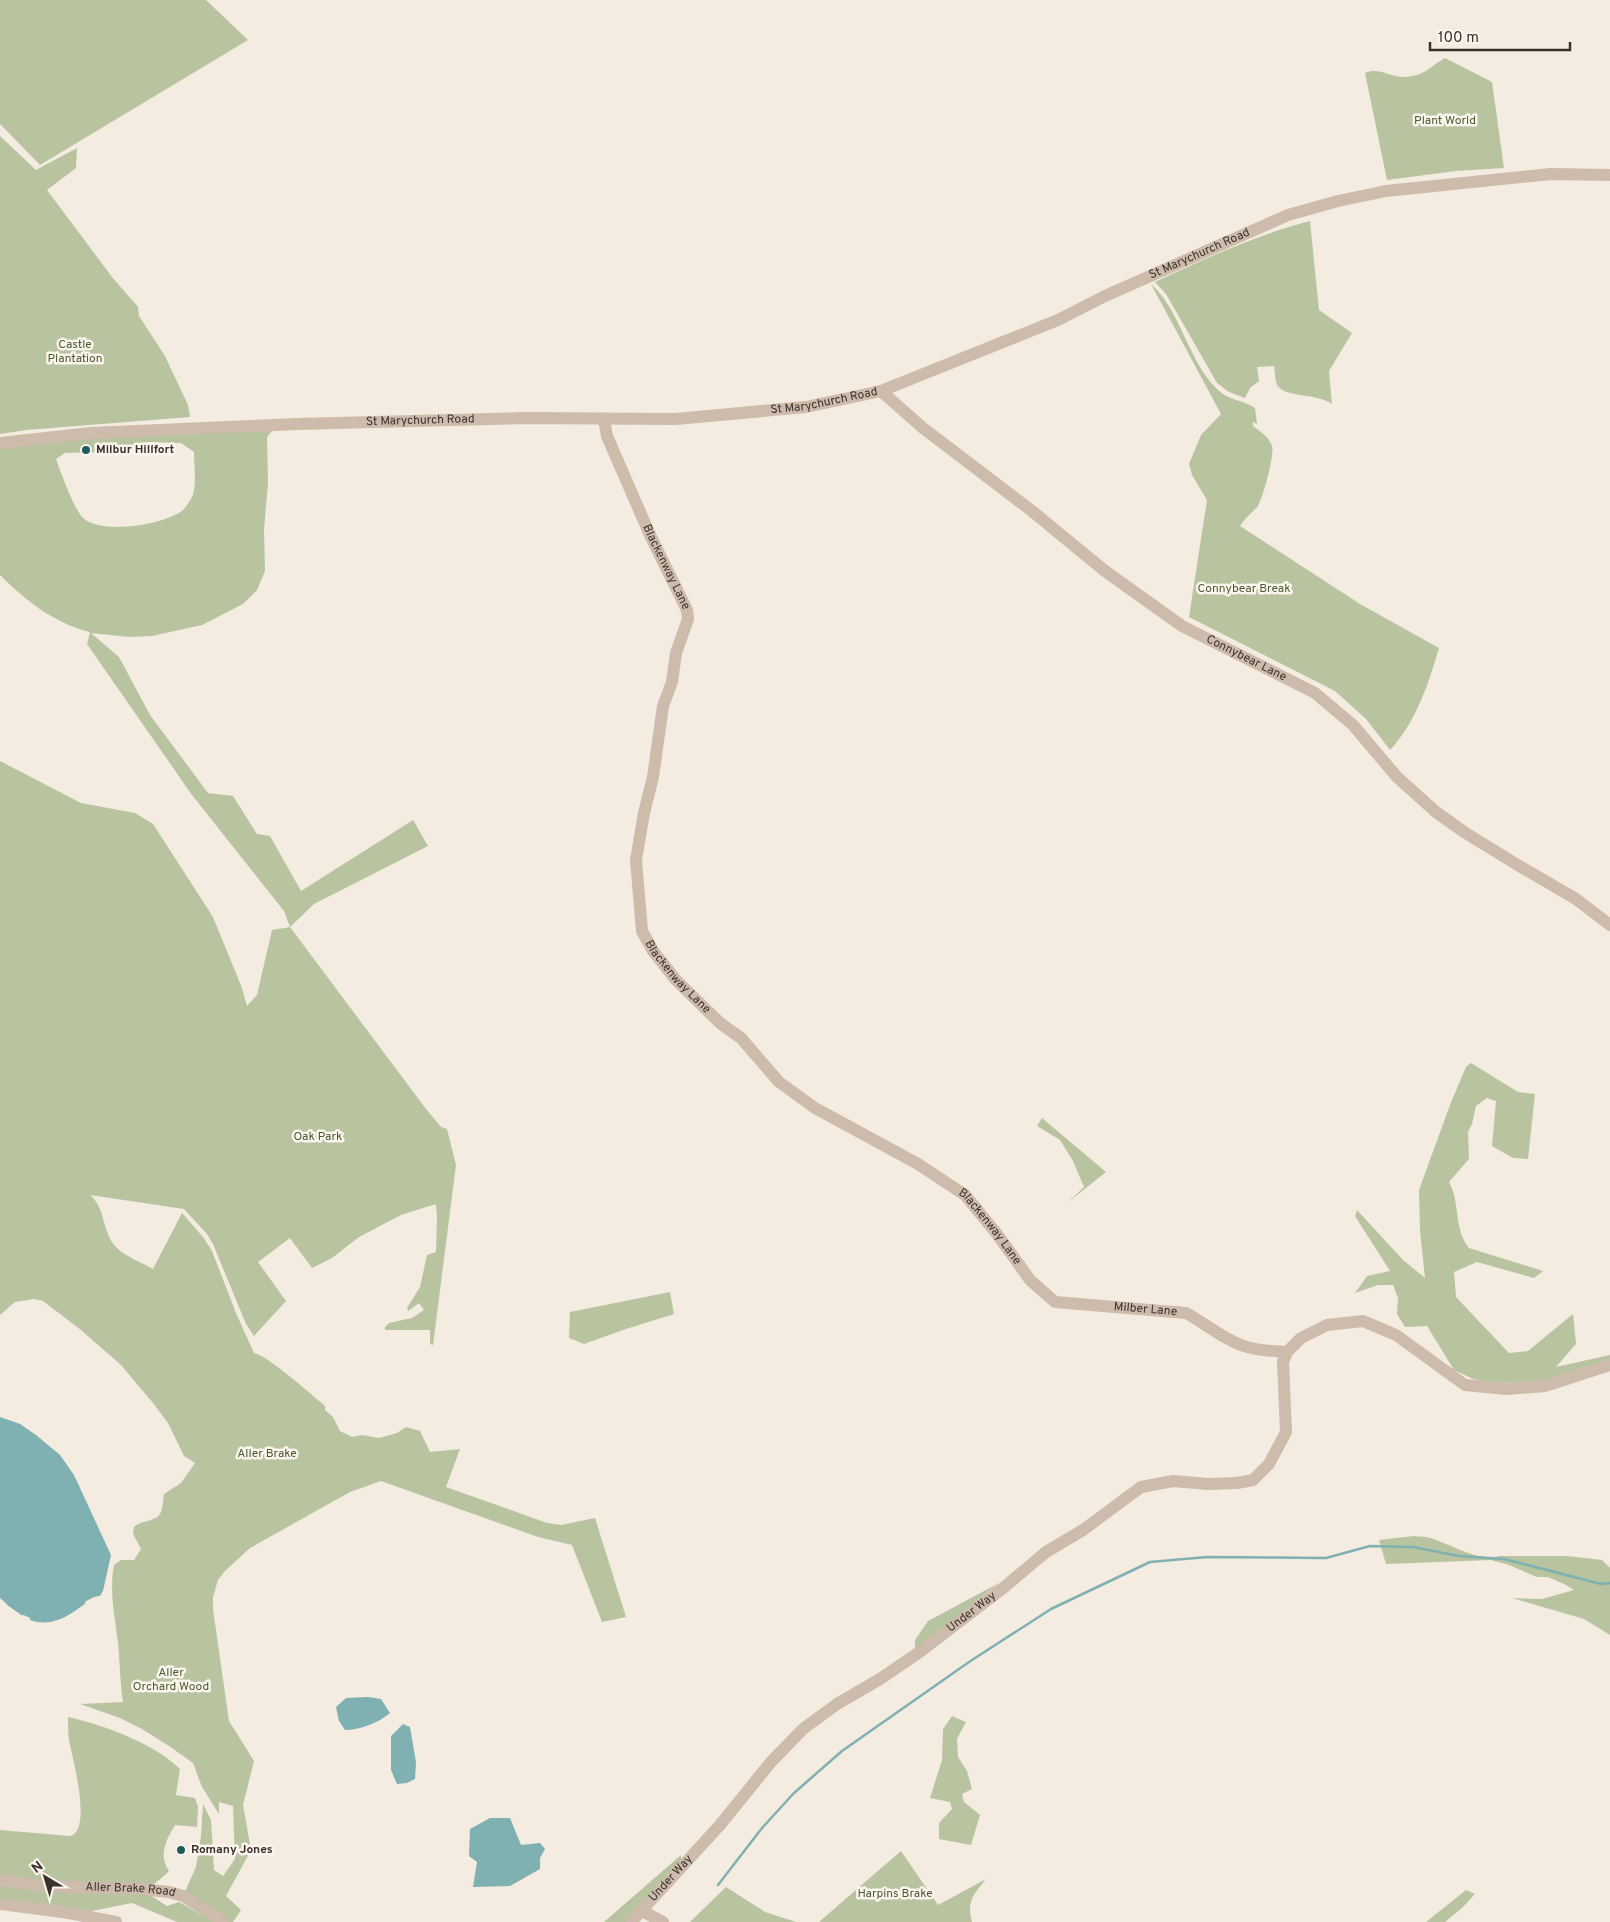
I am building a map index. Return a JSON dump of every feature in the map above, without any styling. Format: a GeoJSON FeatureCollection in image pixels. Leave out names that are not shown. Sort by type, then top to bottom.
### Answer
{"type":"FeatureCollection","features":[{"type":"Feature","properties":{"kind":"street","name":"St Marychurch Road"},"geometry":{"type":"LineString","coordinates":[[0,442],[91,434],[297,424],[526,418],[676,419],[806,407],[881,391],[1058,320],[1105,296],[1288,215],[1338,201],[1386,191],[1551,174],[1610,175]]}},
{"type":"Feature","properties":{"kind":"street","name":"Connybear Lane"},"geometry":{"type":"LineString","coordinates":[[881,391],[923,428],[1032,511],[1105,571],[1182,626],[1315,693],[1353,725],[1397,777],[1436,812],[1464,832],[1576,899],[1610,925]]}},
{"type":"Feature","properties":{"kind":"street","name":"Blackenway Lane"},"geometry":{"type":"LineString","coordinates":[[604,420],[607,436],[650,535],[687,610],[688,619],[676,653],[672,682],[663,706],[653,777],[644,813],[636,860],[642,931],[649,945],[676,980],[720,1023],[741,1038],[779,1082],[816,1108],[918,1164],[965,1195],[997,1234],[1030,1280],[1055,1302]]}},
{"type":"Feature","properties":{"kind":"street","name":"Milber Lane"},"geometry":{"type":"LineString","coordinates":[[1055,1302],[1186,1314],[1245,1347],[1287,1352]]}},
{"type":"Feature","properties":{"kind":"street"},"geometry":{"type":"LineString","coordinates":[[1287,1352],[1302,1338],[1327,1325],[1362,1321],[1396,1335],[1465,1385],[1506,1389],[1545,1386],[1610,1366]]}},
{"type":"Feature","properties":{"kind":"street","name":"Under Way"},"geometry":{"type":"LineString","coordinates":[[631,1922],[720,1825],[771,1762],[803,1729],[837,1704],[880,1679],[921,1651],[1002,1590],[1046,1552],[1084,1530],[1141,1487],[1173,1481],[1208,1484],[1237,1483],[1253,1480],[1269,1464],[1286,1432],[1283,1362],[1287,1352]]}},
{"type":"Feature","properties":{"kind":"street","name":"Aller Brake Road"},"geometry":{"type":"LineString","coordinates":[[0,1880],[41,1886],[141,1889],[169,1892],[183,1896],[224,1922]]}},
{"type":"Feature","properties":{"kind":"street"},"geometry":{"type":"LineString","coordinates":[[0,1904],[63,1912],[116,1922]]}},
{"type":"Feature","properties":{"kind":"street"},"geometry":{"type":"LineString","coordinates":[[642,1911],[663,1922]]}},
{"type":"Feature","properties":{"kind":"green space"},"geometry":{"type":"Polygon","coordinates":[[[0,0],[206,0],[248,40],[40,165],[0,124],[0,0]]]}},
{"type":"Feature","properties":{"kind":"green space","name":"Plant World"},"geometry":{"type":"Polygon","coordinates":[[[1445,58],[1492,82],[1504,168],[1456,171],[1387,180],[1365,73],[1375,71],[1398,77],[1410,77],[1426,71],[1445,58]]]}},
{"type":"Feature","properties":{"kind":"green space","name":"Castle Plantation"},"geometry":{"type":"Polygon","coordinates":[[[0,136],[36,170],[77,148],[76,168],[47,190],[112,277],[138,307],[139,316],[165,356],[188,405],[190,417],[26,430],[0,434],[0,136]]]}},
{"type":"Feature","properties":{"kind":"green space"},"geometry":{"type":"Polygon","coordinates":[[[1310,221],[1319,310],[1352,333],[1329,371],[1332,404],[1318,398],[1294,394],[1281,389],[1276,383],[1274,366],[1257,367],[1259,381],[1250,388],[1245,398],[1229,392],[1217,383],[1166,294],[1155,282],[1251,240],[1310,221]]]}},
{"type":"Feature","properties":{"kind":"green space","name":"Connybear Break"},"geometry":{"type":"Polygon","coordinates":[[[1151,284],[1170,308],[1191,351],[1207,378],[1221,393],[1255,408],[1257,424],[1253,422],[1253,426],[1267,437],[1271,443],[1270,466],[1260,501],[1258,506],[1240,526],[1360,604],[1439,648],[1426,689],[1414,715],[1390,750],[1366,719],[1335,691],[1189,617],[1207,500],[1192,475],[1189,464],[1201,435],[1221,414],[1151,284]]]}},
{"type":"Feature","properties":{"kind":"green space"},"geometry":{"type":"Polygon","coordinates":[[[273,430],[267,437],[268,483],[264,529],[265,571],[257,590],[243,604],[202,625],[152,636],[129,637],[91,633],[119,657],[150,715],[208,793],[233,796],[257,834],[270,836],[301,891],[413,820],[428,846],[314,904],[290,927],[284,911],[192,795],[87,644],[90,632],[64,623],[41,610],[0,575],[0,446],[37,441],[273,430]],[[148,442],[104,452],[65,453],[56,459],[72,499],[83,518],[104,526],[133,526],[148,524],[174,515],[183,510],[190,500],[194,493],[194,452],[181,443],[148,442]]]}},
{"type":"Feature","properties":{"kind":"green space"},"geometry":{"type":"Polygon","coordinates":[[[0,761],[81,803],[135,813],[153,824],[213,917],[242,988],[247,1006],[257,995],[272,930],[290,927],[426,1109],[441,1127],[447,1129],[456,1165],[433,1345],[430,1344],[430,1330],[385,1330],[385,1327],[389,1323],[412,1318],[424,1310],[419,1303],[408,1311],[407,1308],[420,1287],[427,1255],[436,1252],[436,1204],[401,1215],[359,1237],[332,1258],[312,1268],[290,1238],[258,1262],[286,1301],[254,1336],[246,1324],[213,1244],[207,1234],[184,1209],[90,1195],[102,1213],[108,1235],[116,1247],[153,1269],[182,1213],[203,1237],[212,1251],[254,1353],[279,1368],[325,1406],[325,1410],[333,1417],[340,1431],[352,1437],[362,1435],[379,1438],[397,1433],[406,1427],[420,1431],[430,1452],[460,1449],[446,1487],[547,1523],[561,1525],[595,1518],[626,1617],[602,1622],[572,1545],[538,1537],[381,1481],[350,1492],[250,1548],[224,1572],[218,1580],[213,1597],[213,1609],[229,1721],[254,1761],[243,1805],[251,1850],[226,1896],[241,1910],[233,1922],[224,1922],[183,1896],[196,1867],[201,1836],[203,1804],[211,1820],[214,1870],[223,1876],[235,1859],[233,1806],[219,1802],[219,1814],[202,1787],[193,1763],[169,1746],[120,1718],[80,1704],[123,1702],[112,1594],[114,1565],[121,1560],[134,1560],[141,1549],[133,1534],[134,1527],[158,1517],[162,1510],[164,1494],[181,1483],[195,1463],[184,1456],[168,1423],[121,1365],[81,1330],[43,1301],[34,1299],[15,1302],[0,1315],[0,761]]]}},
{"type":"Feature","properties":{"kind":"green space"},"geometry":{"type":"Polygon","coordinates":[[[1471,1063],[1518,1092],[1535,1094],[1528,1159],[1513,1158],[1492,1146],[1496,1101],[1487,1098],[1476,1106],[1468,1132],[1469,1159],[1449,1182],[1453,1190],[1461,1232],[1469,1248],[1543,1271],[1534,1278],[1477,1262],[1454,1272],[1456,1297],[1509,1353],[1528,1351],[1573,1314],[1576,1344],[1556,1367],[1610,1355],[1610,1361],[1542,1382],[1494,1383],[1473,1379],[1454,1370],[1427,1326],[1405,1327],[1397,1314],[1398,1298],[1393,1285],[1378,1285],[1355,1293],[1367,1276],[1390,1271],[1355,1216],[1357,1210],[1403,1260],[1425,1278],[1420,1231],[1419,1190],[1450,1105],[1466,1067],[1471,1063]]]}},
{"type":"Feature","properties":{"kind":"green space"},"geometry":{"type":"Polygon","coordinates":[[[1042,1118],[1106,1172],[1067,1203],[1084,1187],[1073,1161],[1060,1140],[1037,1126],[1042,1118]]]}},
{"type":"Feature","properties":{"kind":"green space"},"geometry":{"type":"Polygon","coordinates":[[[670,1292],[674,1314],[584,1344],[569,1338],[570,1312],[670,1292]]]}},
{"type":"Feature","properties":{"kind":"green space"},"geometry":{"type":"Polygon","coordinates":[[[1414,1536],[1428,1537],[1482,1557],[1567,1556],[1602,1560],[1610,1568],[1610,1635],[1584,1619],[1512,1598],[1542,1599],[1574,1590],[1548,1577],[1537,1577],[1509,1565],[1491,1560],[1386,1564],[1379,1540],[1414,1536]]]}},
{"type":"Feature","properties":{"kind":"green space"},"geometry":{"type":"Polygon","coordinates":[[[999,1583],[915,1650],[915,1640],[928,1621],[999,1583]]]}},
{"type":"Feature","properties":{"kind":"green space"},"geometry":{"type":"Polygon","coordinates":[[[952,1716],[966,1722],[957,1739],[958,1757],[967,1771],[972,1789],[962,1794],[964,1802],[980,1815],[971,1845],[939,1839],[939,1823],[952,1809],[950,1802],[930,1798],[942,1760],[943,1729],[952,1716]]]}},
{"type":"Feature","properties":{"kind":"green space"},"geometry":{"type":"Polygon","coordinates":[[[68,1717],[112,1730],[156,1751],[180,1769],[176,1795],[195,1798],[198,1807],[197,1827],[175,1825],[166,1842],[164,1853],[164,1859],[169,1871],[149,1890],[0,1880],[0,1830],[70,1836],[77,1831],[81,1808],[77,1776],[69,1740],[68,1717]]]}},
{"type":"Feature","properties":{"kind":"green space","name":"Harpins Brake"},"geometry":{"type":"Polygon","coordinates":[[[901,1851],[938,1905],[986,1879],[972,1898],[970,1915],[972,1922],[819,1922],[901,1851]]]}},
{"type":"Feature","properties":{"kind":"green space"},"geometry":{"type":"Polygon","coordinates":[[[681,1855],[681,1868],[631,1922],[604,1922],[681,1855]]]}},
{"type":"Feature","properties":{"kind":"green space"},"geometry":{"type":"Polygon","coordinates":[[[0,1882],[150,1895],[167,1906],[179,1902],[214,1922],[177,1922],[132,1903],[82,1913],[0,1900],[0,1882]]]}},
{"type":"Feature","properties":{"kind":"green space"},"geometry":{"type":"Polygon","coordinates":[[[726,1887],[765,1912],[796,1922],[690,1922],[726,1887]]]}},
{"type":"Feature","properties":{"kind":"green space"},"geometry":{"type":"Polygon","coordinates":[[[1466,1890],[1475,1894],[1445,1922],[1426,1922],[1466,1890]]]}},
{"type":"Feature","properties":{"kind":"water"},"geometry":{"type":"Polygon","coordinates":[[[0,1417],[20,1424],[60,1455],[74,1475],[111,1555],[103,1591],[100,1596],[90,1599],[55,1619],[36,1620],[27,1617],[0,1598],[0,1417]]]}},
{"type":"Feature","properties":{"kind":"water"},"geometry":{"type":"Polygon","coordinates":[[[368,1697],[381,1699],[390,1713],[369,1725],[345,1730],[339,1721],[336,1707],[346,1698],[368,1697]]]}},
{"type":"Feature","properties":{"kind":"water"},"geometry":{"type":"Polygon","coordinates":[[[403,1724],[410,1727],[416,1762],[415,1779],[407,1783],[397,1784],[391,1770],[391,1736],[403,1724]]]}},
{"type":"Feature","properties":{"kind":"water"},"geometry":{"type":"Polygon","coordinates":[[[490,1818],[510,1818],[521,1845],[540,1843],[545,1849],[540,1858],[540,1869],[510,1886],[473,1887],[477,1862],[469,1856],[470,1829],[490,1818]]]}},
{"type":"Feature","properties":{"kind":"waterway"},"geometry":{"type":"LineString","coordinates":[[718,1885],[762,1828],[794,1793],[842,1751],[969,1662],[1051,1609],[1150,1562],[1207,1557],[1326,1558],[1370,1546],[1413,1547],[1459,1556],[1504,1559],[1601,1584],[1610,1583]]}},
{"type":"Feature","properties":{"kind":"waterway"},"geometry":{"type":"LineString","coordinates":[[31,1619],[39,1621],[53,1620],[72,1612],[84,1603]]}},
{"type":"Feature","properties":{"kind":"waterway"},"geometry":{"type":"LineString","coordinates":[[8,1604],[22,1614]]}},
{"type":"Feature","properties":{"kind":"place","name":"Milbur Hillfort"},"geometry":{"type":"Point","coordinates":[86,450]}},
{"type":"Feature","properties":{"kind":"place","name":"Romany Jones"},"geometry":{"type":"Point","coordinates":[181,1850]}},
{"type":"Feature","properties":{"kind":"park label","name":"Oak Park"},"geometry":{"type":"Point","coordinates":[318,1137]}},
{"type":"Feature","properties":{"kind":"park label","name":"Aller Brake"},"geometry":{"type":"Point","coordinates":[267,1454]}},
{"type":"Feature","properties":{"kind":"park label","name":"Aller Orchard Wood"},"geometry":{"type":"Point","coordinates":[171,1680]}}]}
